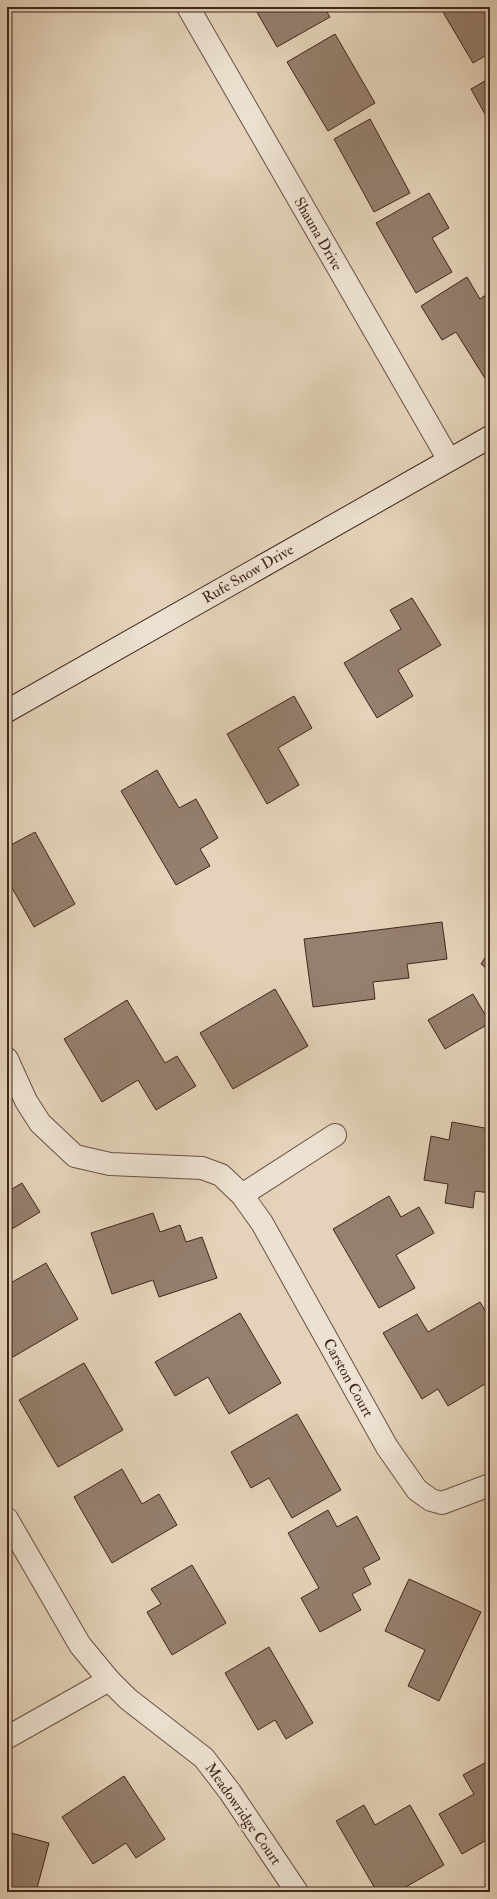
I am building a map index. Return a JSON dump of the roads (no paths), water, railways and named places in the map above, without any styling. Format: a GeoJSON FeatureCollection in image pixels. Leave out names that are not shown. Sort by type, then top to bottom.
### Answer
{"type":"FeatureCollection","features":[{"type":"Feature","properties":{"kind":"street","name":"Shauna Drive"},"geometry":{"type":"LineString","coordinates":[[188,7],[449,460]]}},
{"type":"Feature","properties":{"kind":"street","name":"Rufe Snow Drive"},"geometry":{"type":"LineString","coordinates":[[7,711],[490,437]]}},
{"type":"Feature","properties":{"kind":"street","name":"Carston Court"},"geometry":{"type":"LineString","coordinates":[[7,1059],[26,1101],[40,1123],[75,1156],[110,1164],[202,1168],[221,1176],[242,1195],[262,1223],[387,1447],[417,1490],[431,1500],[442,1503],[490,1485]]}},
{"type":"Feature","properties":{"kind":"street"},"geometry":{"type":"LineString","coordinates":[[242,1195],[335,1135]]}},
{"type":"Feature","properties":{"kind":"street","name":"Meadowridge Court"},"geometry":{"type":"LineString","coordinates":[[7,1519],[80,1645],[109,1680],[128,1699],[204,1758],[230,1792],[297,1892]]}},
{"type":"Feature","properties":{"kind":"street"},"geometry":{"type":"LineString","coordinates":[[8,1737],[109,1680]]}}]}
